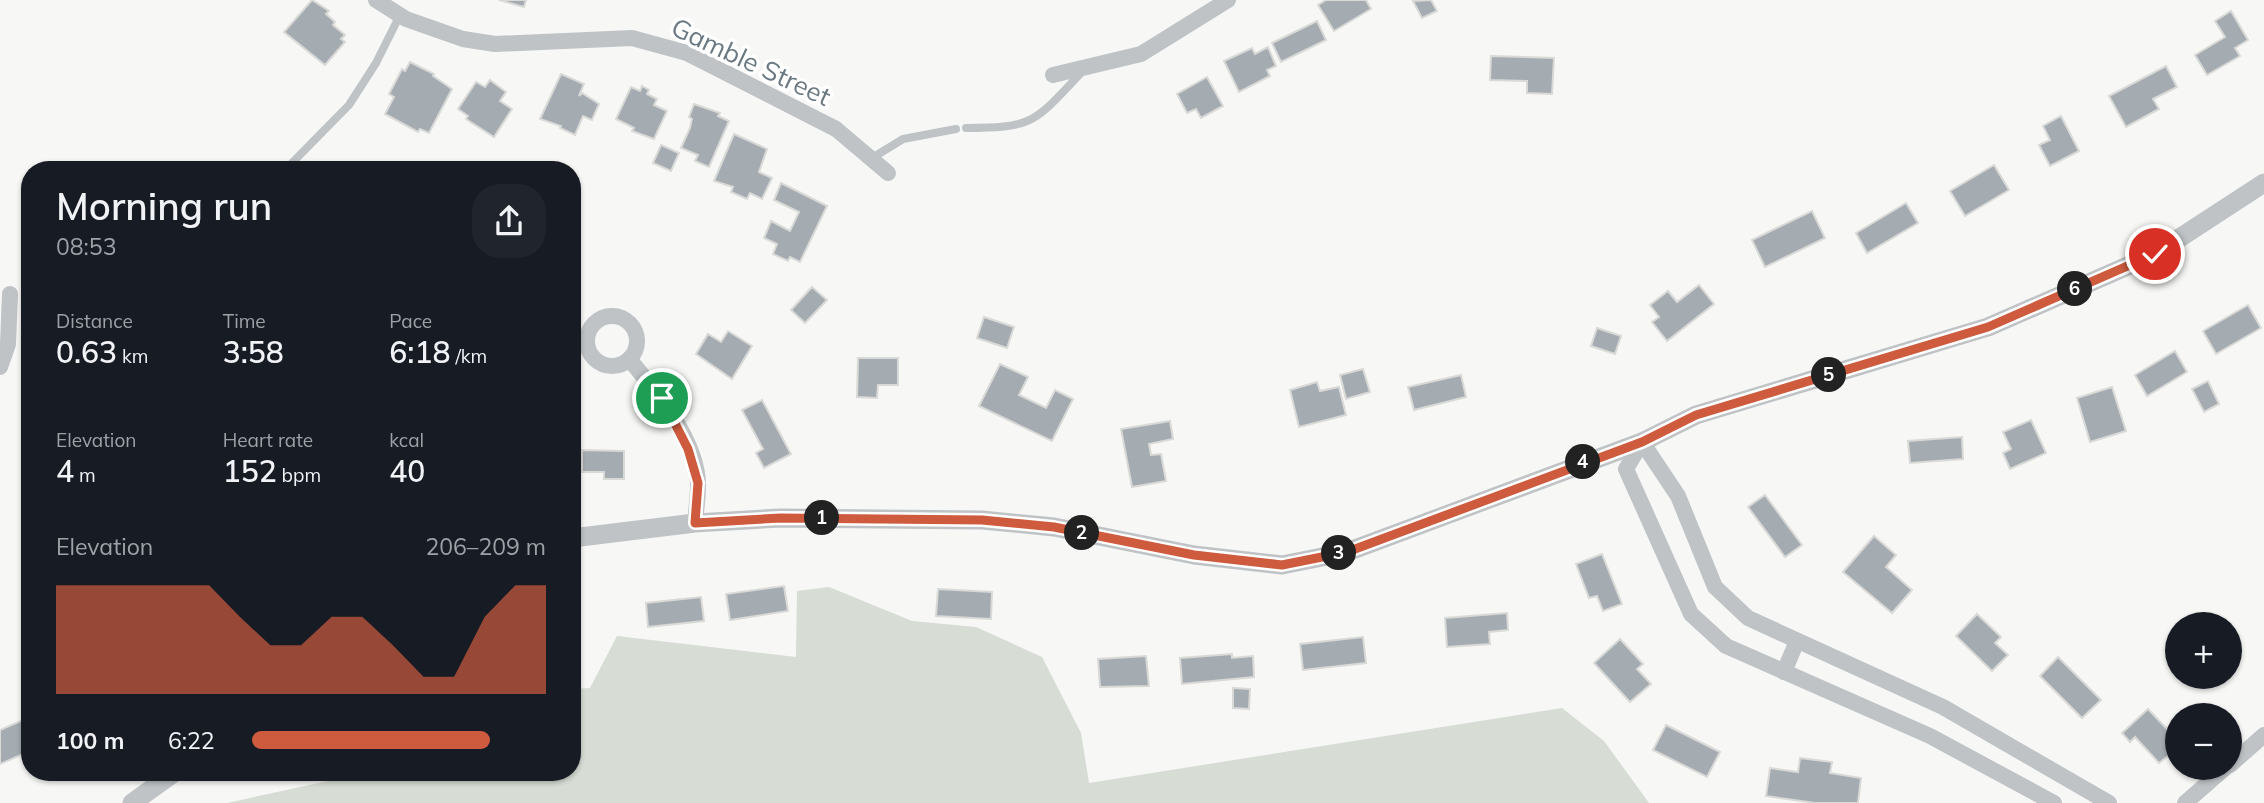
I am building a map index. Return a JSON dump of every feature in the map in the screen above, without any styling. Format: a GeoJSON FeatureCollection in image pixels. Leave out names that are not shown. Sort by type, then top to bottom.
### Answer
{"type":"FeatureCollection","features":[{"type":"Feature","properties":{"kind":"street","name":"Gamble Street"},"geometry":{"type":"LineString","coordinates":[[376,0],[432,31],[495,44],[609,37],[657,44],[707,63],[836,128],[888,173]]}},
{"type":"Feature","properties":{"kind":"street"},"geometry":{"type":"LineString","coordinates":[[1053,75],[1141,54],[1228,0]]}},
{"type":"Feature","properties":{"kind":"street"},"geometry":{"type":"LineString","coordinates":[[581,537],[695,523],[780,518],[982,520],[1054,527],[1194,555],[1282,565],[1347,552],[1642,442],[1696,415],[1988,327],[2155,254],[2264,183]]}},
{"type":"Feature","properties":{"kind":"street"},"geometry":{"type":"LineString","coordinates":[[0,367],[8,344],[10,294]]}},
{"type":"Feature","properties":{"kind":"street"},"geometry":{"type":"LineString","coordinates":[[629,359],[662,398],[688,449],[698,483],[695,523]]}},
{"type":"Feature","properties":{"kind":"street"},"geometry":{"type":"LineString","coordinates":[[1642,442],[1678,496],[1714,587],[1748,618],[1943,707],[2109,803]]}},
{"type":"Feature","properties":{"kind":"street"},"geometry":{"type":"LineString","coordinates":[[1642,442],[1626,469],[1691,614],[1726,646],[1930,736],[2054,803]]}},
{"type":"Feature","properties":{"kind":"street"},"geometry":{"type":"LineString","coordinates":[[1784,673],[1797,641]]}},
{"type":"Feature","properties":{"kind":"street"},"geometry":{"type":"LineString","coordinates":[[1930,736],[1943,707]]}},
{"type":"Feature","properties":{"kind":"street"},"geometry":{"type":"LineString","coordinates":[[2242,754],[2264,735]]}},
{"type":"Feature","properties":{"kind":"street"},"geometry":{"type":"LineString","coordinates":[[2185,803],[2211,780]]}},
{"type":"Feature","properties":{"kind":"street"},"geometry":{"type":"LineString","coordinates":[[132,803],[163,781]]}},
{"type":"Feature","properties":{"kind":"lane"},"geometry":{"type":"LineString","coordinates":[[294,161],[349,105],[376,63],[400,15]]}},
{"type":"Feature","properties":{"kind":"lane"},"geometry":{"type":"LineString","coordinates":[[966,128],[998,128],[1035,120],[1086,67]]}},
{"type":"Feature","properties":{"kind":"lane"},"geometry":{"type":"LineString","coordinates":[[872,158],[903,139],[956,129]]}},
{"type":"Feature","properties":{"kind":"shaded area"},"geometry":{"type":"Polygon","coordinates":[[[829,587],[912,621],[976,627],[1042,657],[1081,733],[1089,783],[1562,708],[1604,741],[1649,803],[227,803],[328,781],[581,781],[581,688],[590,688],[617,636],[796,657],[797,591],[829,587]]]}},
{"type":"Feature","properties":{"kind":"building"},"geometry":{"type":"Polygon","coordinates":[[[312,0],[329,11],[326,14],[335,22],[333,25],[345,35],[341,39],[345,42],[325,65],[284,32],[312,0]]]}},
{"type":"Feature","properties":{"kind":"building"},"geometry":{"type":"Polygon","coordinates":[[[499,0],[526,0],[524,7],[499,0]]]}},
{"type":"Feature","properties":{"kind":"building"},"geometry":{"type":"Polygon","coordinates":[[[1326,0],[1366,0],[1371,9],[1334,31],[1318,5],[1326,0]]]}},
{"type":"Feature","properties":{"kind":"building"},"geometry":{"type":"Polygon","coordinates":[[[1431,0],[1437,11],[1422,18],[1413,1],[1431,0]]]}},
{"type":"Feature","properties":{"kind":"building"},"geometry":{"type":"Polygon","coordinates":[[[2231,11],[2248,40],[2235,48],[2240,56],[2207,75],[2195,55],[2225,37],[2215,21],[2231,11]]]}},
{"type":"Feature","properties":{"kind":"building"},"geometry":{"type":"Polygon","coordinates":[[[1317,21],[1326,40],[1281,62],[1272,43],[1317,21]]]}},
{"type":"Feature","properties":{"kind":"building"},"geometry":{"type":"Polygon","coordinates":[[[1268,47],[1276,66],[1267,70],[1270,76],[1239,92],[1224,61],[1252,48],[1255,54],[1268,47]]]}},
{"type":"Feature","properties":{"kind":"building"},"geometry":{"type":"Polygon","coordinates":[[[1491,56],[1554,58],[1552,94],[1527,93],[1527,81],[1490,80],[1491,56]]]}},
{"type":"Feature","properties":{"kind":"building"},"geometry":{"type":"Polygon","coordinates":[[[410,62],[434,74],[433,76],[452,89],[429,133],[420,129],[418,132],[385,114],[394,97],[389,94],[402,69],[405,71],[410,62]]]}},
{"type":"Feature","properties":{"kind":"building"},"geometry":{"type":"Polygon","coordinates":[[[2166,66],[2177,87],[2153,99],[2159,109],[2126,127],[2109,96],[2166,66]]]}},
{"type":"Feature","properties":{"kind":"building"},"geometry":{"type":"Polygon","coordinates":[[[561,74],[584,84],[579,96],[582,93],[599,104],[592,120],[583,116],[575,135],[560,128],[561,126],[540,119],[561,74]]]}},
{"type":"Feature","properties":{"kind":"building"},"geometry":{"type":"Polygon","coordinates":[[[1207,77],[1223,106],[1201,118],[1196,109],[1187,113],[1177,94],[1207,77]]]}},
{"type":"Feature","properties":{"kind":"building"},"geometry":{"type":"Polygon","coordinates":[[[490,80],[506,92],[500,101],[512,109],[494,137],[466,119],[468,116],[458,109],[476,82],[485,87],[490,80]]]}},
{"type":"Feature","properties":{"kind":"building"},"geometry":{"type":"Polygon","coordinates":[[[642,86],[649,90],[647,94],[657,99],[654,105],[667,111],[654,139],[632,131],[634,128],[616,119],[631,87],[640,91],[642,86]]]}},
{"type":"Feature","properties":{"kind":"building"},"geometry":{"type":"Polygon","coordinates":[[[694,104],[720,113],[718,116],[729,121],[709,167],[695,161],[698,155],[681,148],[690,128],[692,119],[689,117],[694,104]]]}},
{"type":"Feature","properties":{"kind":"building"},"geometry":{"type":"Polygon","coordinates":[[[2061,116],[2079,151],[2050,166],[2039,145],[2050,140],[2043,126],[2061,116]]]}},
{"type":"Feature","properties":{"kind":"building"},"geometry":{"type":"Polygon","coordinates":[[[734,134],[767,149],[759,172],[772,178],[762,199],[750,193],[747,199],[731,192],[733,187],[714,181],[734,134]]]}},
{"type":"Feature","properties":{"kind":"building"},"geometry":{"type":"Polygon","coordinates":[[[661,145],[679,153],[671,171],[653,163],[661,145]]]}},
{"type":"Feature","properties":{"kind":"building"},"geometry":{"type":"Polygon","coordinates":[[[1994,165],[2009,190],[1965,216],[1950,191],[1994,165]]]}},
{"type":"Feature","properties":{"kind":"building"},"geometry":{"type":"Polygon","coordinates":[[[781,183],[827,206],[800,262],[790,257],[788,261],[773,254],[777,244],[764,238],[771,221],[790,231],[799,212],[774,200],[781,183]]]}},
{"type":"Feature","properties":{"kind":"building"},"geometry":{"type":"Polygon","coordinates":[[[1906,203],[1918,223],[1867,253],[1856,233],[1906,203]]]}},
{"type":"Feature","properties":{"kind":"building"},"geometry":{"type":"Polygon","coordinates":[[[1812,211],[1825,238],[1765,267],[1752,240],[1812,211]]]}},
{"type":"Feature","properties":{"kind":"building"},"geometry":{"type":"Polygon","coordinates":[[[1699,285],[1714,304],[1667,341],[1652,322],[1659,317],[1650,305],[1668,291],[1677,302],[1699,285]]]}},
{"type":"Feature","properties":{"kind":"building"},"geometry":{"type":"Polygon","coordinates":[[[812,287],[827,300],[805,323],[791,310],[812,287]]]}},
{"type":"Feature","properties":{"kind":"building"},"geometry":{"type":"Polygon","coordinates":[[[2248,305],[2261,328],[2216,354],[2203,331],[2248,305]]]}},
{"type":"Feature","properties":{"kind":"building"},"geometry":{"type":"Polygon","coordinates":[[[984,317],[1014,327],[1007,348],[977,338],[984,317]]]}},
{"type":"Feature","properties":{"kind":"building"},"geometry":{"type":"Polygon","coordinates":[[[1597,328],[1621,336],[1615,354],[1591,346],[1597,328]]]}},
{"type":"Feature","properties":{"kind":"building"},"geometry":{"type":"Polygon","coordinates":[[[728,331],[752,346],[732,379],[696,354],[708,334],[721,342],[728,331]]]}},
{"type":"Feature","properties":{"kind":"building"},"geometry":{"type":"Polygon","coordinates":[[[2175,351],[2187,372],[2147,396],[2135,375],[2175,351]]]}},
{"type":"Feature","properties":{"kind":"building"},"geometry":{"type":"Polygon","coordinates":[[[858,358],[898,358],[898,385],[878,385],[877,398],[857,397],[858,358]]]}},
{"type":"Feature","properties":{"kind":"building"},"geometry":{"type":"Polygon","coordinates":[[[1000,364],[1028,377],[1019,395],[1046,408],[1055,390],[1073,399],[1052,441],[979,406],[1000,364]]]}},
{"type":"Feature","properties":{"kind":"building"},"geometry":{"type":"Polygon","coordinates":[[[1363,369],[1370,392],[1346,399],[1340,375],[1363,369]]]}},
{"type":"Feature","properties":{"kind":"building"},"geometry":{"type":"Polygon","coordinates":[[[1461,375],[1466,397],[1414,410],[1408,387],[1461,375]]]}},
{"type":"Feature","properties":{"kind":"building"},"geometry":{"type":"Polygon","coordinates":[[[2208,381],[2219,404],[2204,412],[2192,389],[2208,381]]]}},
{"type":"Feature","properties":{"kind":"building"},"geometry":{"type":"Polygon","coordinates":[[[1317,382],[1320,391],[1339,387],[1346,415],[1299,427],[1290,390],[1317,382]]]}},
{"type":"Feature","properties":{"kind":"building"},"geometry":{"type":"Polygon","coordinates":[[[2112,387],[2126,431],[2090,442],[2077,398],[2112,387]]]}},
{"type":"Feature","properties":{"kind":"building"},"geometry":{"type":"Polygon","coordinates":[[[762,400],[791,454],[764,468],[756,453],[763,449],[742,410],[762,400]]]}},
{"type":"Feature","properties":{"kind":"building"},"geometry":{"type":"Polygon","coordinates":[[[2031,420],[2046,453],[2010,469],[2003,453],[2011,449],[2003,432],[2031,420]]]}},
{"type":"Feature","properties":{"kind":"building"},"geometry":{"type":"Polygon","coordinates":[[[1170,421],[1173,439],[1149,444],[1151,455],[1161,454],[1166,481],[1132,487],[1121,429],[1170,421]]]}},
{"type":"Feature","properties":{"kind":"building"},"geometry":{"type":"Polygon","coordinates":[[[1962,437],[1963,459],[1910,463],[1908,441],[1962,437]]]}},
{"type":"Feature","properties":{"kind":"building"},"geometry":{"type":"Polygon","coordinates":[[[582,450],[624,451],[624,479],[604,479],[604,472],[582,472],[582,450]]]}},
{"type":"Feature","properties":{"kind":"building"},"geometry":{"type":"Polygon","coordinates":[[[1765,495],[1802,545],[1785,557],[1748,507],[1765,495]]]}},
{"type":"Feature","properties":{"kind":"building"},"geometry":{"type":"Polygon","coordinates":[[[1874,536],[1896,555],[1886,567],[1912,590],[1892,613],[1843,572],[1874,536]]]}},
{"type":"Feature","properties":{"kind":"building"},"geometry":{"type":"Polygon","coordinates":[[[1602,554],[1622,604],[1603,611],[1597,596],[1589,598],[1576,564],[1602,554]]]}},
{"type":"Feature","properties":{"kind":"building"},"geometry":{"type":"Polygon","coordinates":[[[784,586],[788,611],[730,620],[726,594],[784,586]]]}},
{"type":"Feature","properties":{"kind":"building"},"geometry":{"type":"Polygon","coordinates":[[[938,589],[992,592],[991,619],[936,616],[938,589]]]}},
{"type":"Feature","properties":{"kind":"building"},"geometry":{"type":"Polygon","coordinates":[[[701,597],[704,621],[648,627],[646,603],[701,597]]]}},
{"type":"Feature","properties":{"kind":"building"},"geometry":{"type":"Polygon","coordinates":[[[1507,613],[1508,630],[1489,632],[1490,644],[1447,647],[1445,618],[1507,613]]]}},
{"type":"Feature","properties":{"kind":"building"},"geometry":{"type":"Polygon","coordinates":[[[1977,614],[2001,637],[1995,643],[2008,655],[1992,671],[1956,636],[1977,614]]]}},
{"type":"Feature","properties":{"kind":"building"},"geometry":{"type":"Polygon","coordinates":[[[1363,637],[1366,663],[1303,670],[1300,644],[1363,637]]]}},
{"type":"Feature","properties":{"kind":"building"},"geometry":{"type":"Polygon","coordinates":[[[1620,639],[1643,664],[1637,669],[1651,684],[1630,702],[1594,663],[1620,639]]]}},
{"type":"Feature","properties":{"kind":"building"},"geometry":{"type":"Polygon","coordinates":[[[1232,654],[1232,658],[1253,656],[1254,677],[1182,684],[1180,658],[1232,654]]]}},
{"type":"Feature","properties":{"kind":"building"},"geometry":{"type":"Polygon","coordinates":[[[1146,656],[1149,686],[1100,687],[1098,659],[1146,656]]]}},
{"type":"Feature","properties":{"kind":"building"},"geometry":{"type":"Polygon","coordinates":[[[2058,657],[2101,700],[2082,718],[2040,676],[2058,657]]]}},
{"type":"Feature","properties":{"kind":"building"},"geometry":{"type":"Polygon","coordinates":[[[1233,688],[1250,689],[1249,709],[1233,708],[1233,688]]]}},
{"type":"Feature","properties":{"kind":"building"},"geometry":{"type":"Polygon","coordinates":[[[2148,709],[2165,727],[2165,758],[2159,763],[2135,737],[2130,742],[2122,733],[2148,709]]]}},
{"type":"Feature","properties":{"kind":"building"},"geometry":{"type":"Polygon","coordinates":[[[21,721],[21,755],[0,764],[0,730],[21,721]]]}},
{"type":"Feature","properties":{"kind":"building"},"geometry":{"type":"Polygon","coordinates":[[[1666,725],[1720,752],[1707,777],[1653,750],[1666,725]]]}},
{"type":"Feature","properties":{"kind":"building"},"geometry":{"type":"Polygon","coordinates":[[[1800,758],[1832,762],[1830,773],[1861,778],[1858,803],[1815,803],[1766,796],[1770,768],[1798,772],[1800,758]]]}},
{"type":"Feature","properties":{"kind":"route"},"geometry":{"type":"LineString","coordinates":[[662,398],[688,449],[698,483],[695,523],[780,518],[982,520],[1054,527],[1194,555],[1282,565],[1347,552],[1617,449],[1642,442],[1696,415],[1988,327],[2155,254]]}}]}
